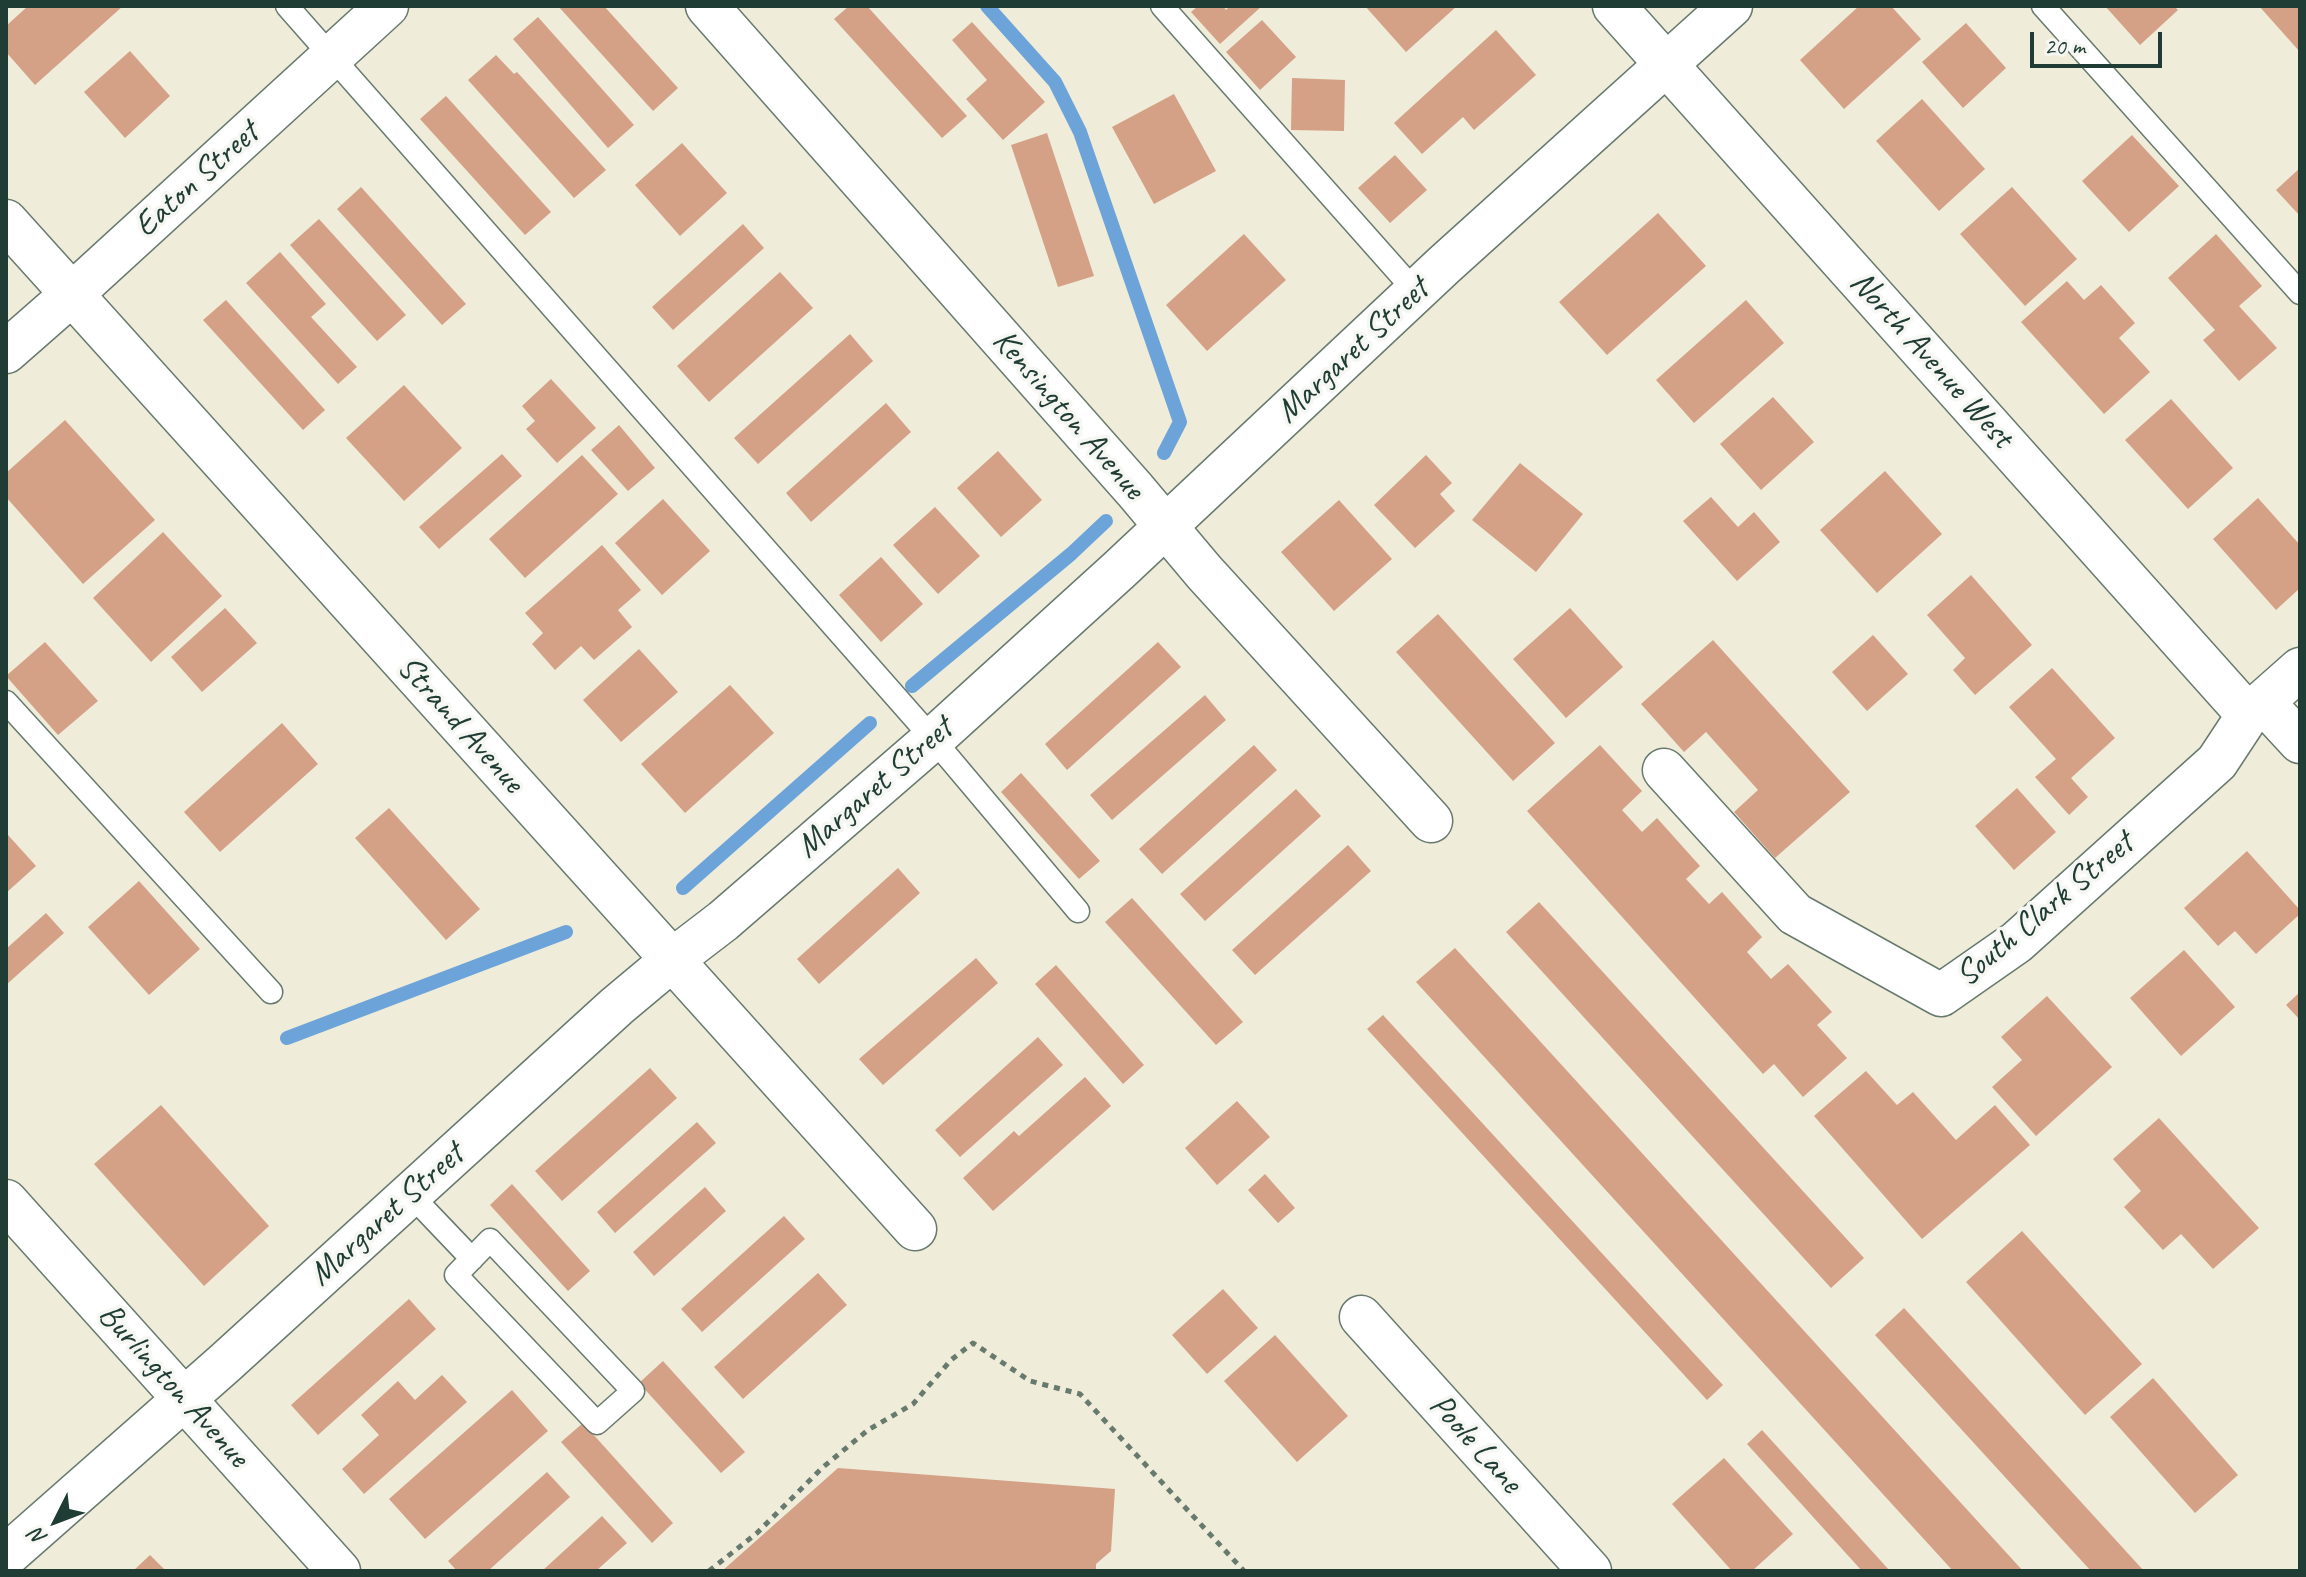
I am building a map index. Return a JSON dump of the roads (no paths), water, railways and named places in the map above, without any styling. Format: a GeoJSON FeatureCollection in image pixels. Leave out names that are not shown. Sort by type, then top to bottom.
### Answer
{"type":"FeatureCollection","features":[{"type":"Feature","properties":{"kind":"street","name":"Eaton Street"},"geometry":{"type":"LineString","coordinates":[[6,352],[387,6]]}},
{"type":"Feature","properties":{"kind":"street","name":"Kensington Avenue"},"geometry":{"type":"LineString","coordinates":[[707,6],[1135,490],[1165,528],[1431,821]]}},
{"type":"Feature","properties":{"kind":"street","name":"North Avenue West"},"geometry":{"type":"LineString","coordinates":[[1614,6],[2256,708],[2300,742]]}},
{"type":"Feature","properties":{"kind":"street","name":"Margaret Street"},"geometry":{"type":"LineString","coordinates":[[6,1556],[225,1363],[617,1006],[723,921],[933,739],[1165,528],[1415,291],[1731,6]]}},
{"type":"Feature","properties":{"kind":"street","name":"Strand Avenue"},"geometry":{"type":"LineString","coordinates":[[6,221],[915,1229]]}},
{"type":"Feature","properties":{"kind":"street","name":"South Clark Street"},"geometry":{"type":"LineString","coordinates":[[1664,770],[1795,914],[1941,995],[2017,942],[2217,762],[2256,708],[2300,669]]}},
{"type":"Feature","properties":{"kind":"street","name":"Burlington Avenue"},"geometry":{"type":"LineString","coordinates":[[6,1201],[339,1571]]}},
{"type":"Feature","properties":{"kind":"street","name":"Poole Lane"},"geometry":{"type":"LineString","coordinates":[[1361,1317],[1590,1571]]}},
{"type":"Feature","properties":{"kind":"lane"},"geometry":{"type":"LineString","coordinates":[[287,6],[933,739],[1078,911]]}},
{"type":"Feature","properties":{"kind":"lane"},"geometry":{"type":"LineString","coordinates":[[1162,6],[1415,291]]}},
{"type":"Feature","properties":{"kind":"lane"},"geometry":{"type":"LineString","coordinates":[[2043,6],[2300,293]]}},
{"type":"Feature","properties":{"kind":"lane"},"geometry":{"type":"LineString","coordinates":[[6,702],[271,992]]}},
{"type":"Feature","properties":{"kind":"lane"},"geometry":{"type":"LineString","coordinates":[[410,1194],[472,1259]]}},
{"type":"Feature","properties":{"kind":"lane"},"geometry":{"type":"LineString","coordinates":[[490,1240],[633,1391],[597,1423],[456,1275],[472,1259],[490,1240]]}},
{"type":"Feature","properties":{"kind":"waterway"},"geometry":{"type":"LineString","coordinates":[[987,6],[1055,82],[1080,132],[1180,422],[1164,453]]}},
{"type":"Feature","properties":{"kind":"waterway"},"geometry":{"type":"LineString","coordinates":[[912,686],[1071,554],[1106,521]]}},
{"type":"Feature","properties":{"kind":"waterway"},"geometry":{"type":"LineString","coordinates":[[683,888],[870,723]]}},
{"type":"Feature","properties":{"kind":"waterway"},"geometry":{"type":"LineString","coordinates":[[287,1038],[566,932]]}}]}
